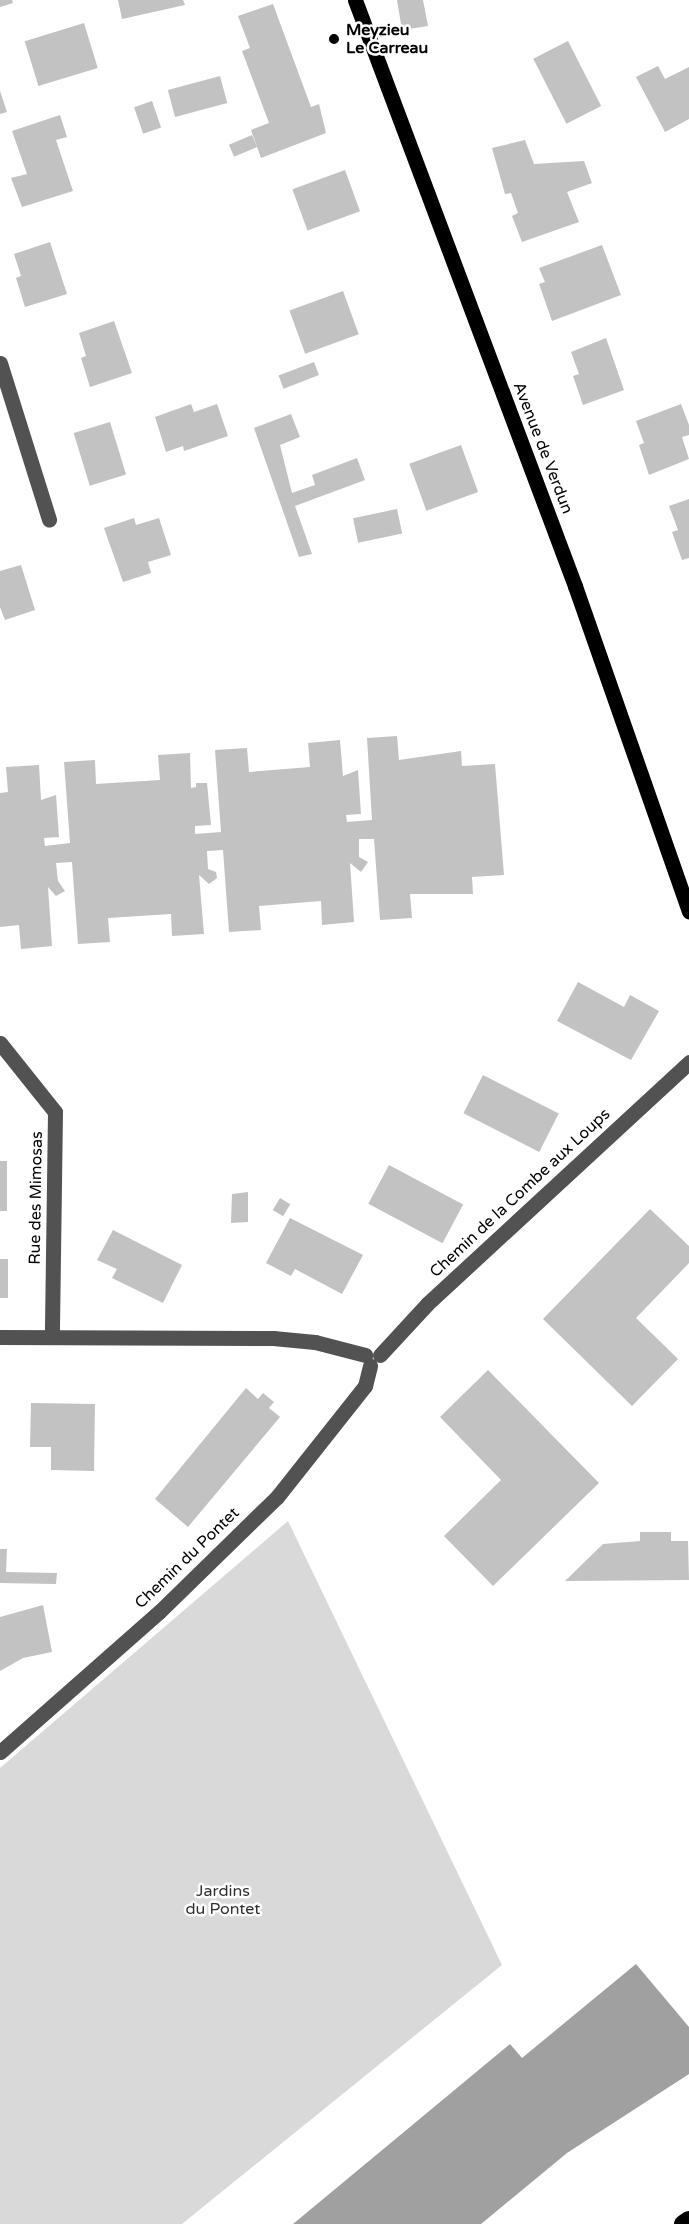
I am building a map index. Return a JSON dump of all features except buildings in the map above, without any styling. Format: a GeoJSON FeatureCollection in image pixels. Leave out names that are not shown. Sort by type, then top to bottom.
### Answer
{"type":"FeatureCollection","features":[{"type":"Feature","properties":{"kind":"highway"},"geometry":{"type":"LineString","coordinates":[[683,2224],[689,2220]]}},
{"type":"Feature","properties":{"kind":"main road","name":"Avenue de Verdun"},"geometry":{"type":"LineString","coordinates":[[355,0],[564,556],[689,912]]}},
{"type":"Feature","properties":{"kind":"street"},"geometry":{"type":"LineString","coordinates":[[0,363],[49,519]]}},
{"type":"Feature","properties":{"kind":"street","name":"Rue des Mimosas"},"geometry":{"type":"LineString","coordinates":[[0,1043],[55,1112],[52,1336]]}},
{"type":"Feature","properties":{"kind":"street","name":"Chemin de la Combe aux Loups"},"geometry":{"type":"LineString","coordinates":[[372,1359],[427,1304],[689,1062]]}},
{"type":"Feature","properties":{"kind":"street"},"geometry":{"type":"LineString","coordinates":[[0,1337],[273,1338],[315,1342],[372,1359]]}},
{"type":"Feature","properties":{"kind":"street","name":"Chemin du Pontet"},"geometry":{"type":"LineString","coordinates":[[0,1752],[159,1612],[277,1497],[365,1386],[372,1359]]}},
{"type":"Feature","properties":{"kind":"green space","name":"Jardins du Pontet"},"geometry":{"type":"Polygon","coordinates":[[[288,1521],[502,1965],[182,2224],[0,2224],[0,1768],[288,1521]]]}},
{"type":"Feature","properties":{"kind":"shaded area"},"geometry":{"type":"Polygon","coordinates":[[[636,1964],[689,2027],[689,2074],[567,2153],[481,2224],[293,2224],[510,2044],[522,2058],[636,1964]]]}},
{"type":"Feature","properties":{"kind":"place","name":"Meyzieu Le Carreau"},"geometry":{"type":"Point","coordinates":[334,39]}}]}
